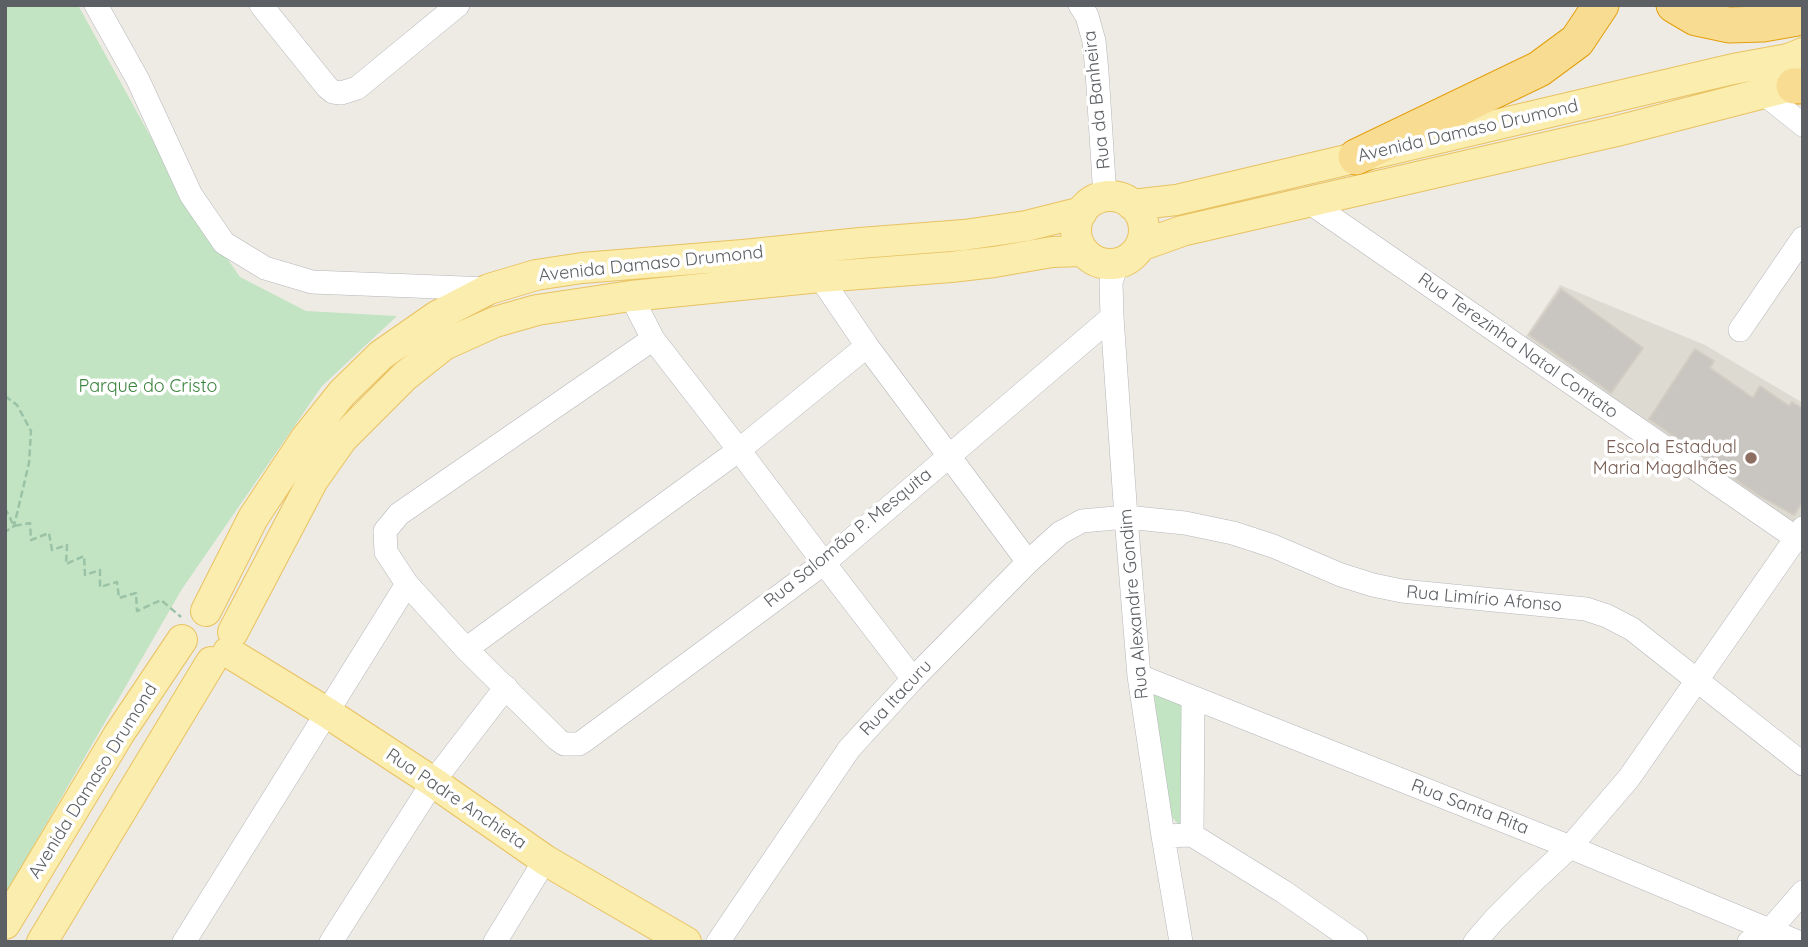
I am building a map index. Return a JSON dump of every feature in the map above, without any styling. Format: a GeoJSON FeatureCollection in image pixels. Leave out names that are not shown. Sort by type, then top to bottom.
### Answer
{"type":"FeatureCollection","features":[{"type":"Feature","properties":{"kind":"highway"},"geometry":{"type":"LineString","coordinates":[[1356,157],[1539,69],[1577,41],[1601,5]]}},
{"type":"Feature","properties":{"kind":"highway"},"geometry":{"type":"LineString","coordinates":[[1674,5],[1696,18],[1729,25],[1763,24],[1803,17]]}},
{"type":"Feature","properties":{"kind":"main road","name":"Avenida Damaso Drumond"},"geometry":{"type":"LineString","coordinates":[[5,924],[119,734],[192,624],[253,518],[306,438],[342,393],[381,355],[437,316],[489,289],[536,275],[582,268],[964,235],[1026,226],[1106,204],[1176,200],[1732,69],[1788,59],[1793,80],[1618,131],[1182,232],[1128,255]]}},
{"type":"Feature","properties":{"kind":"main road"},"geometry":{"type":"LineString","coordinates":[[1106,204],[1142,220],[1143,238],[1128,255],[1107,264],[1090,258],[1083,251],[1076,236],[1076,227],[1106,204]]}},
{"type":"Feature","properties":{"kind":"main road","name":"Avenida Damaso Drumond"},"geometry":{"type":"LineString","coordinates":[[42,942],[224,649],[313,480],[342,439],[405,376],[444,345],[495,322],[537,310],[631,296],[961,266],[1052,252],[1083,251]]}},
{"type":"Feature","properties":{"kind":"main road"},"geometry":{"type":"LineString","coordinates":[[213,611],[226,619],[231,625],[224,649],[204,662],[190,654],[192,624],[213,611]]}},
{"type":"Feature","properties":{"kind":"main road","name":"Rua Padre Anchieta"},"geometry":{"type":"LineString","coordinates":[[224,649],[433,782],[545,860],[686,942]]}},
{"type":"Feature","properties":{"kind":"street"},"geometry":{"type":"LineString","coordinates":[[96,5],[138,80],[191,195],[224,243],[265,268],[312,282],[489,289]]}},
{"type":"Feature","properties":{"kind":"street"},"geometry":{"type":"LineString","coordinates":[[261,5],[327,87],[333,92],[341,93],[357,88],[458,5]]}},
{"type":"Feature","properties":{"kind":"street","name":"Rua da Banheira"},"geometry":{"type":"LineString","coordinates":[[1080,5],[1087,16],[1094,41],[1106,204]]}},
{"type":"Feature","properties":{"kind":"street"},"geometry":{"type":"LineString","coordinates":[[1793,80],[1803,125]]}},
{"type":"Feature","properties":{"kind":"street","name":"Rua Terezinha Natal Contato"},"geometry":{"type":"LineString","coordinates":[[1309,202],[1799,533]]}},
{"type":"Feature","properties":{"kind":"street"},"geometry":{"type":"LineString","coordinates":[[1740,330],[1803,238]]}},
{"type":"Feature","properties":{"kind":"street","name":"Rua Alexandre Gondim"},"geometry":{"type":"LineString","coordinates":[[1128,255],[1111,282],[1126,517],[1139,676],[1181,942]]}},
{"type":"Feature","properties":{"kind":"street"},"geometry":{"type":"LineString","coordinates":[[820,277],[867,346],[1028,562]]}},
{"type":"Feature","properties":{"kind":"street"},"geometry":{"type":"LineString","coordinates":[[631,296],[653,339],[913,678]]}},
{"type":"Feature","properties":{"kind":"street","name":"Rua Salomão P. Mesquita"},"geometry":{"type":"LineString","coordinates":[[506,687],[557,739],[565,744],[579,744],[824,563],[1112,317]]}},
{"type":"Feature","properties":{"kind":"street"},"geometry":{"type":"LineString","coordinates":[[331,942],[433,782],[506,687],[466,649],[407,584],[386,552],[385,531],[399,514],[653,339]]}},
{"type":"Feature","properties":{"kind":"street"},"geometry":{"type":"LineString","coordinates":[[466,649],[739,450],[867,346]]}},
{"type":"Feature","properties":{"kind":"street","name":"Rua Itacuru"},"geometry":{"type":"LineString","coordinates":[[718,942],[849,749],[913,678],[1060,533],[1082,521],[1126,517]]}},
{"type":"Feature","properties":{"kind":"street","name":"Rua Limírio Afonso"},"geometry":{"type":"LineString","coordinates":[[1126,517],[1185,523],[1233,533],[1273,546],[1341,575],[1402,591],[1586,609],[1607,616],[1632,629],[1803,764]]}},
{"type":"Feature","properties":{"kind":"street"},"geometry":{"type":"LineString","coordinates":[[1475,942],[1528,885],[1570,847],[1629,778],[1799,533]]}},
{"type":"Feature","properties":{"kind":"street"},"geometry":{"type":"LineString","coordinates":[[184,942],[407,584]]}},
{"type":"Feature","properties":{"kind":"street","name":"Rua Santa Rita"},"geometry":{"type":"LineString","coordinates":[[1139,676],[1570,847],[1798,942]]}},
{"type":"Feature","properties":{"kind":"street"},"geometry":{"type":"LineString","coordinates":[[1192,835],[1193,698]]}},
{"type":"Feature","properties":{"kind":"street"},"geometry":{"type":"LineString","coordinates":[[1163,836],[1192,835],[1284,892],[1356,942]]}},
{"type":"Feature","properties":{"kind":"street"},"geometry":{"type":"LineString","coordinates":[[495,942],[545,860]]}},
{"type":"Feature","properties":{"kind":"street"},"geometry":{"type":"LineString","coordinates":[[1749,942],[1770,930],[1803,892]]}},
{"type":"Feature","properties":{"kind":"path"},"geometry":{"type":"LineString","coordinates":[[5,396],[17,405],[31,431],[29,463],[14,526]]}},
{"type":"Feature","properties":{"kind":"path"},"geometry":{"type":"LineString","coordinates":[[5,508],[14,526]]}},
{"type":"Feature","properties":{"kind":"path"},"geometry":{"type":"LineString","coordinates":[[5,531],[30,523],[32,540],[48,533],[52,550],[67,545],[66,564],[84,556],[85,575],[100,570],[100,587],[117,582],[119,598],[136,593],[136,611],[161,600],[192,624]]}},
{"type":"Feature","properties":{"kind":"shaded area","name":"Escola Estadual Maria Magalhães"},"geometry":{"type":"Polygon","coordinates":[[[1560,285],[1705,345],[1803,403],[1803,513],[1796,524],[1524,339],[1560,285]]]}},
{"type":"Feature","properties":{"kind":"green space","name":"Parque do Cristo"},"geometry":{"type":"Polygon","coordinates":[[[5,5],[78,5],[181,192],[240,277],[306,311],[397,316],[322,386],[182,589],[5,895],[5,5]]]}},
{"type":"Feature","properties":{"kind":"green space"},"geometry":{"type":"Polygon","coordinates":[[[1153,692],[1186,703],[1182,828],[1168,813],[1153,692]]]}},
{"type":"Feature","properties":{"kind":"building"},"geometry":{"type":"Polygon","coordinates":[[[1561,289],[1643,348],[1611,393],[1529,335],[1561,289]]]}},
{"type":"Feature","properties":{"kind":"building"},"geometry":{"type":"Polygon","coordinates":[[[1695,349],[1714,361],[1710,368],[1753,398],[1760,386],[1789,406],[1792,402],[1803,409],[1803,501],[1794,515],[1758,495],[1649,419],[1695,349]]]}},
{"type":"Feature","properties":{"kind":"place","name":"Escola Estadual Maria Magalhães"},"geometry":{"type":"Point","coordinates":[1751,458]}}]}
